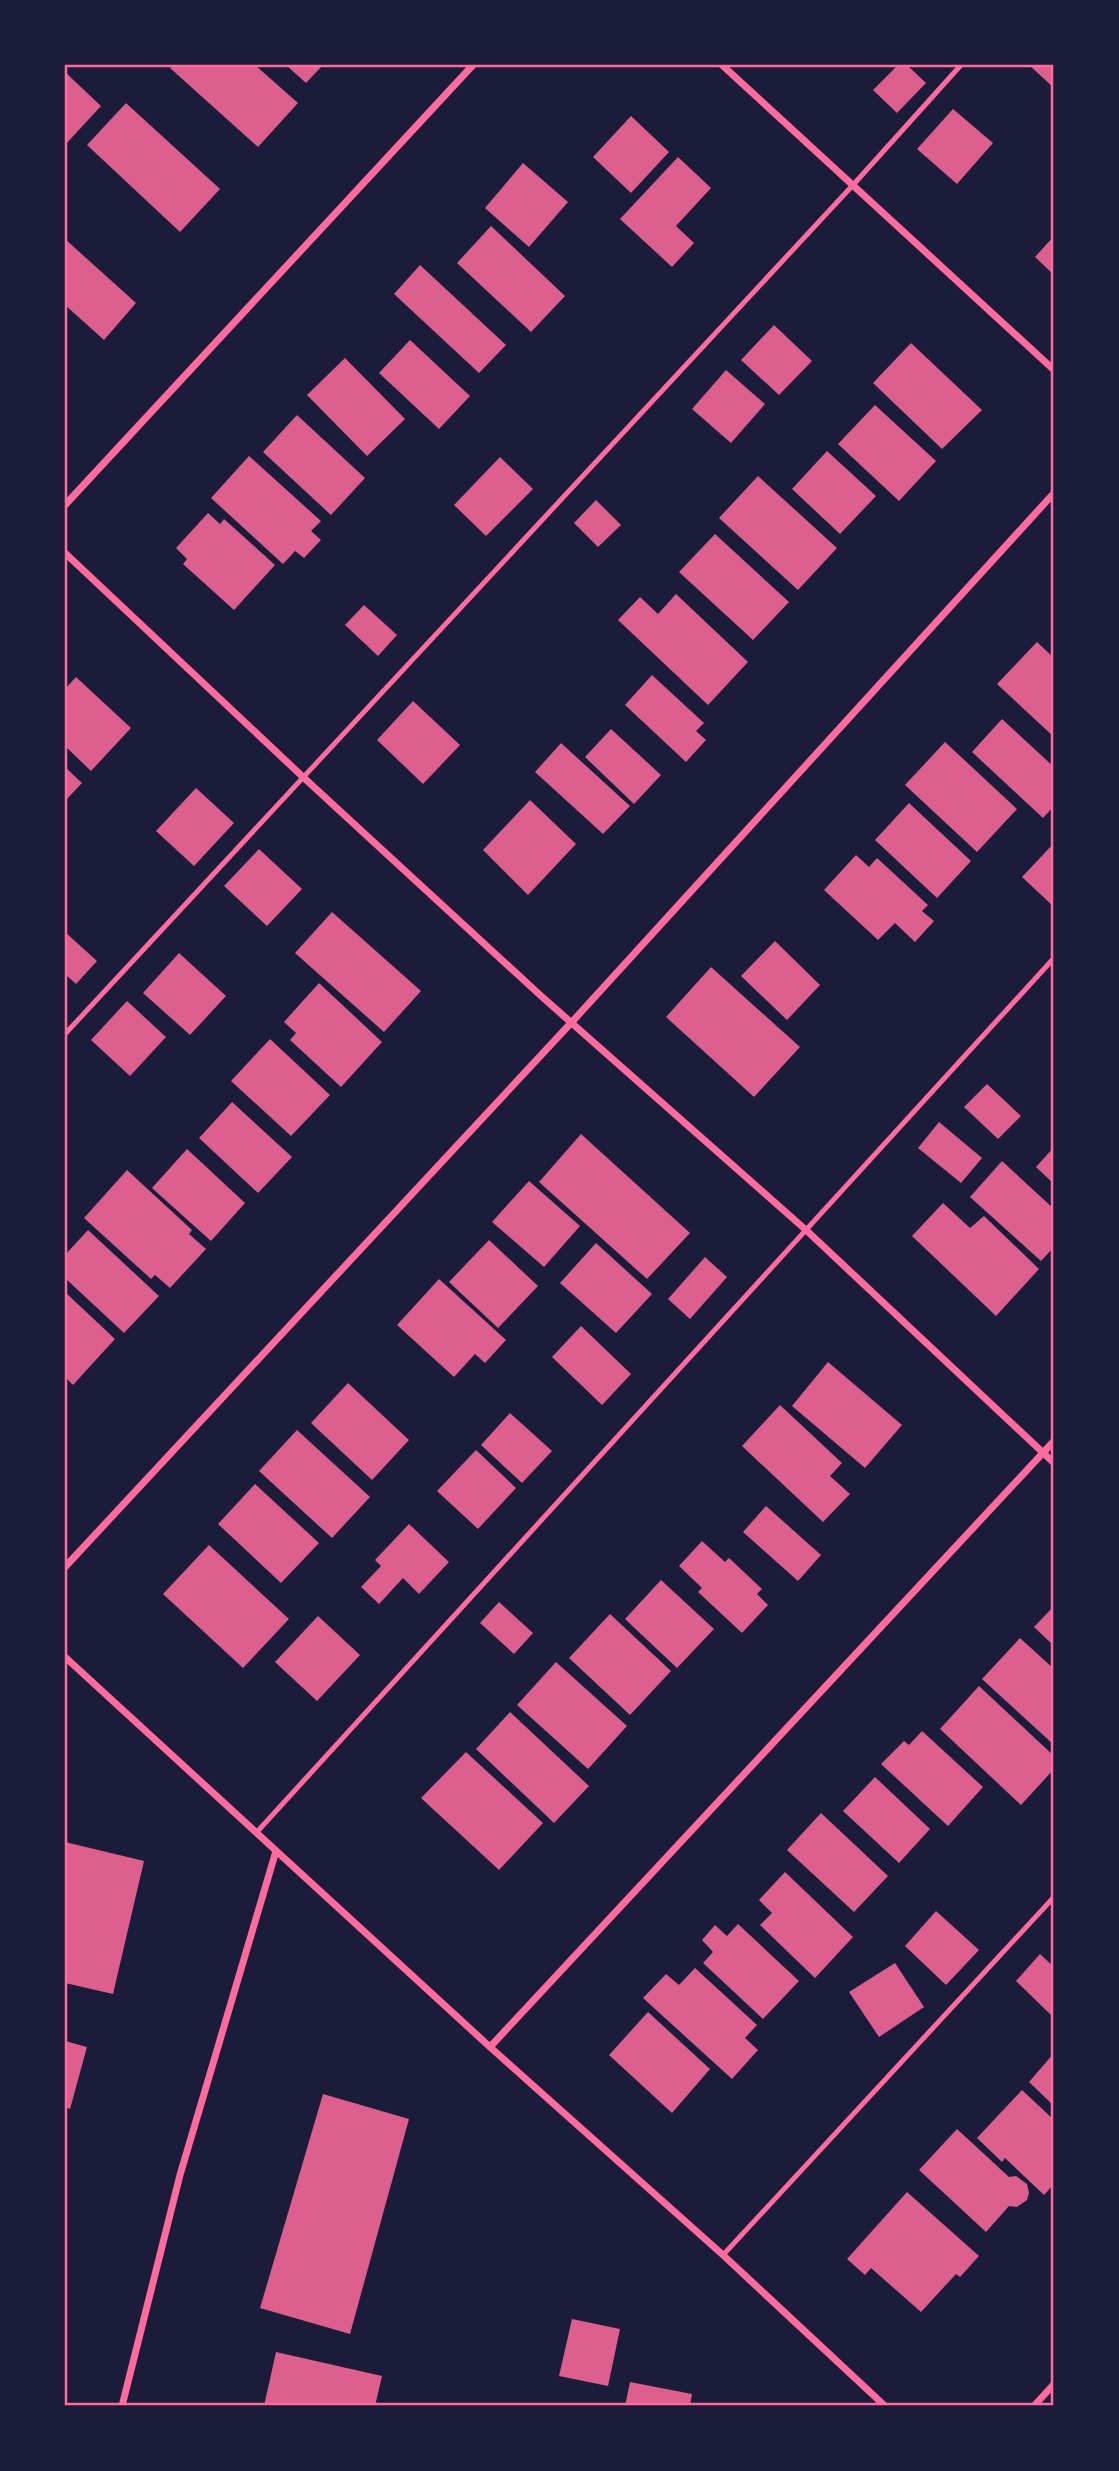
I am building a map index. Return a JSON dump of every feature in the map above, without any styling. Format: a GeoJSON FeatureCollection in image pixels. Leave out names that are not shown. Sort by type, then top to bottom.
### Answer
{"type":"FeatureCollection","features":[{"type":"Feature","properties":{"kind":"street"},"geometry":{"type":"LineString","coordinates":[[65,505],[473,65]]}},
{"type":"Feature","properties":{"kind":"street"},"geometry":{"type":"LineString","coordinates":[[722,65],[1054,370]]}},
{"type":"Feature","properties":{"kind":"street"},"geometry":{"type":"LineString","coordinates":[[65,1567],[572,1023],[1054,493]]}},
{"type":"Feature","properties":{"kind":"street"},"geometry":{"type":"LineString","coordinates":[[65,553],[303,777],[572,1023],[806,1230],[1054,1463]]}},
{"type":"Feature","properties":{"kind":"street"},"geometry":{"type":"LineString","coordinates":[[490,2047],[1054,1441]]}},
{"type":"Feature","properties":{"kind":"street"},"geometry":{"type":"LineString","coordinates":[[65,1657],[490,2047],[723,2255],[885,2406]]}},
{"type":"Feature","properties":{"kind":"street"},"geometry":{"type":"LineString","coordinates":[[122,2406],[180,2175],[276,1852]]}},
{"type":"Feature","properties":{"kind":"street"},"geometry":{"type":"LineString","coordinates":[[1034,2406],[1054,2384]]}},
{"type":"Feature","properties":{"kind":"lane"},"geometry":{"type":"LineString","coordinates":[[65,1034],[853,185],[961,65]]}},
{"type":"Feature","properties":{"kind":"lane"},"geometry":{"type":"LineString","coordinates":[[256,1833],[1054,958]]}},
{"type":"Feature","properties":{"kind":"lane"},"geometry":{"type":"LineString","coordinates":[[723,2255],[1054,1897]]}},
{"type":"Feature","properties":{"kind":"building"},"geometry":{"type":"Polygon","coordinates":[[[174,65],[255,65],[298,103],[258,147],[170,68],[174,65]]]}},
{"type":"Feature","properties":{"kind":"building"},"geometry":{"type":"Polygon","coordinates":[[[286,65],[323,65],[306,83],[286,65]]]}},
{"type":"Feature","properties":{"kind":"building"},"geometry":{"type":"Polygon","coordinates":[[[898,65],[907,65],[926,83],[897,113],[873,90],[898,65]]]}},
{"type":"Feature","properties":{"kind":"building"},"geometry":{"type":"Polygon","coordinates":[[[1029,65],[1054,65],[1054,88],[1029,65]]]}},
{"type":"Feature","properties":{"kind":"building"},"geometry":{"type":"Polygon","coordinates":[[[65,72],[101,106],[65,145],[65,72]]]}},
{"type":"Feature","properties":{"kind":"building"},"geometry":{"type":"Polygon","coordinates":[[[126,103],[220,189],[180,232],[87,145],[126,103]]]}},
{"type":"Feature","properties":{"kind":"building"},"geometry":{"type":"Polygon","coordinates":[[[953,109],[993,143],[957,184],[917,149],[953,109]]]}},
{"type":"Feature","properties":{"kind":"building"},"geometry":{"type":"Polygon","coordinates":[[[631,116],[669,152],[631,193],[593,157],[631,116]]]}},
{"type":"Feature","properties":{"kind":"building"},"geometry":{"type":"Polygon","coordinates":[[[678,157],[711,188],[676,226],[694,243],[672,267],[620,219],[678,157]]]}},
{"type":"Feature","properties":{"kind":"building"},"geometry":{"type":"Polygon","coordinates":[[[523,163],[568,202],[529,247],[485,208],[523,163]]]}},
{"type":"Feature","properties":{"kind":"building"},"geometry":{"type":"Polygon","coordinates":[[[491,226],[565,296],[531,332],[457,263],[491,226]]]}},
{"type":"Feature","properties":{"kind":"building"},"geometry":{"type":"Polygon","coordinates":[[[1054,236],[1054,275],[1035,257],[1054,236]]]}},
{"type":"Feature","properties":{"kind":"building"},"geometry":{"type":"Polygon","coordinates":[[[65,239],[136,303],[104,340],[65,305],[65,239]]]}},
{"type":"Feature","properties":{"kind":"building"},"geometry":{"type":"Polygon","coordinates":[[[420,265],[506,345],[479,373],[394,294],[420,265]]]}},
{"type":"Feature","properties":{"kind":"building"},"geometry":{"type":"Polygon","coordinates":[[[774,325],[812,361],[779,395],[741,360],[774,325]]]}},
{"type":"Feature","properties":{"kind":"building"},"geometry":{"type":"Polygon","coordinates":[[[410,340],[470,396],[439,429],[379,373],[410,340]]]}},
{"type":"Feature","properties":{"kind":"building"},"geometry":{"type":"Polygon","coordinates":[[[911,343],[982,410],[942,449],[873,383],[911,343]]]}},
{"type":"Feature","properties":{"kind":"building"},"geometry":{"type":"Polygon","coordinates":[[[345,358],[405,419],[367,456],[307,395],[345,358]]]}},
{"type":"Feature","properties":{"kind":"building"},"geometry":{"type":"Polygon","coordinates":[[[726,370],[765,404],[731,443],[692,409],[726,370]]]}},
{"type":"Feature","properties":{"kind":"building"},"geometry":{"type":"Polygon","coordinates":[[[875,405],[936,461],[899,501],[838,444],[875,405]]]}},
{"type":"Feature","properties":{"kind":"building"},"geometry":{"type":"Polygon","coordinates":[[[297,415],[365,478],[331,515],[263,452],[297,415]]]}},
{"type":"Feature","properties":{"kind":"building"},"geometry":{"type":"Polygon","coordinates":[[[827,451],[876,496],[840,534],[792,489],[827,451]]]}},
{"type":"Feature","properties":{"kind":"building"},"geometry":{"type":"Polygon","coordinates":[[[249,456],[321,521],[311,531],[321,540],[304,558],[295,551],[283,564],[211,498],[249,456]]]}},
{"type":"Feature","properties":{"kind":"building"},"geometry":{"type":"Polygon","coordinates":[[[500,457],[533,489],[486,536],[454,505],[500,457]]]}},
{"type":"Feature","properties":{"kind":"building"},"geometry":{"type":"Polygon","coordinates":[[[758,476],[837,548],[798,590],[719,518],[758,476]]]}},
{"type":"Feature","properties":{"kind":"building"},"geometry":{"type":"Polygon","coordinates":[[[596,500],[621,525],[598,547],[574,523],[596,500]]]}},
{"type":"Feature","properties":{"kind":"building"},"geometry":{"type":"Polygon","coordinates":[[[208,513],[220,524],[224,519],[275,565],[234,610],[183,564],[187,559],[176,548],[208,513]]]}},
{"type":"Feature","properties":{"kind":"building"},"geometry":{"type":"Polygon","coordinates":[[[715,534],[789,602],[753,640],[679,572],[715,534]]]}},
{"type":"Feature","properties":{"kind":"building"},"geometry":{"type":"Polygon","coordinates":[[[676,594],[748,662],[708,705],[618,620],[640,597],[658,614],[676,594]]]}},
{"type":"Feature","properties":{"kind":"building"},"geometry":{"type":"Polygon","coordinates":[[[364,605],[397,635],[378,656],[345,625],[364,605]]]}},
{"type":"Feature","properties":{"kind":"building"},"geometry":{"type":"Polygon","coordinates":[[[1037,642],[1054,658],[1054,737],[997,684],[1037,642]]]}},
{"type":"Feature","properties":{"kind":"building"},"geometry":{"type":"Polygon","coordinates":[[[652,675],[704,723],[696,731],[706,740],[686,762],[625,705],[652,675]]]}},
{"type":"Feature","properties":{"kind":"building"},"geometry":{"type":"Polygon","coordinates":[[[76,677],[131,728],[91,771],[65,746],[65,689],[76,677]]]}},
{"type":"Feature","properties":{"kind":"building"},"geometry":{"type":"Polygon","coordinates":[[[413,701],[460,745],[423,784],[377,740],[413,701]]]}},
{"type":"Feature","properties":{"kind":"building"},"geometry":{"type":"Polygon","coordinates":[[[1002,719],[1054,767],[1054,806],[1043,818],[972,752],[1002,719]]]}},
{"type":"Feature","properties":{"kind":"building"},"geometry":{"type":"Polygon","coordinates":[[[611,729],[661,775],[634,804],[585,757],[611,729]]]}},
{"type":"Feature","properties":{"kind":"building"},"geometry":{"type":"Polygon","coordinates":[[[945,742],[1017,809],[977,852],[905,785],[945,742]]]}},
{"type":"Feature","properties":{"kind":"building"},"geometry":{"type":"Polygon","coordinates":[[[561,743],[630,806],[603,834],[535,772],[561,743]]]}},
{"type":"Feature","properties":{"kind":"building"},"geometry":{"type":"Polygon","coordinates":[[[65,767],[82,783],[65,801],[65,767]]]}},
{"type":"Feature","properties":{"kind":"building"},"geometry":{"type":"Polygon","coordinates":[[[196,788],[234,823],[194,866],[156,831],[196,788]]]}},
{"type":"Feature","properties":{"kind":"building"},"geometry":{"type":"Polygon","coordinates":[[[530,800],[576,844],[528,895],[483,850],[530,800]]]}},
{"type":"Feature","properties":{"kind":"building"},"geometry":{"type":"Polygon","coordinates":[[[909,803],[971,861],[937,898],[875,840],[909,803]]]}},
{"type":"Feature","properties":{"kind":"building"},"geometry":{"type":"Polygon","coordinates":[[[1054,843],[1054,907],[1022,877],[1054,843]]]}},
{"type":"Feature","properties":{"kind":"building"},"geometry":{"type":"Polygon","coordinates":[[[259,849],[302,889],[267,926],[224,886],[259,849]]]}},
{"type":"Feature","properties":{"kind":"building"},"geometry":{"type":"Polygon","coordinates":[[[856,855],[869,867],[877,858],[928,905],[922,911],[934,921],[915,942],[895,923],[878,940],[824,890],[856,855]]]}},
{"type":"Feature","properties":{"kind":"building"},"geometry":{"type":"Polygon","coordinates":[[[332,912],[421,991],[384,1032],[295,953],[332,912]]]}},
{"type":"Feature","properties":{"kind":"building"},"geometry":{"type":"Polygon","coordinates":[[[65,932],[97,961],[76,984],[65,974],[65,932]]]}},
{"type":"Feature","properties":{"kind":"building"},"geometry":{"type":"Polygon","coordinates":[[[775,941],[820,985],[787,1020],[741,976],[775,941]]]}},
{"type":"Feature","properties":{"kind":"building"},"geometry":{"type":"Polygon","coordinates":[[[179,953],[226,996],[190,1035],[143,993],[179,953]]]}},
{"type":"Feature","properties":{"kind":"building"},"geometry":{"type":"Polygon","coordinates":[[[711,967],[800,1047],[754,1097],[666,1017],[711,967]]]}},
{"type":"Feature","properties":{"kind":"building"},"geometry":{"type":"Polygon","coordinates":[[[319,983],[382,1042],[341,1087],[290,1040],[296,1033],[284,1022],[319,983]]]}},
{"type":"Feature","properties":{"kind":"building"},"geometry":{"type":"Polygon","coordinates":[[[127,1001],[166,1037],[130,1076],[91,1040],[127,1001]]]}},
{"type":"Feature","properties":{"kind":"building"},"geometry":{"type":"Polygon","coordinates":[[[270,1039],[330,1095],[291,1136],[231,1081],[270,1039]]]}},
{"type":"Feature","properties":{"kind":"building"},"geometry":{"type":"Polygon","coordinates":[[[987,1084],[1021,1116],[998,1139],[964,1107],[987,1084]]]}},
{"type":"Feature","properties":{"kind":"building"},"geometry":{"type":"Polygon","coordinates":[[[232,1102],[292,1157],[258,1193],[199,1138],[232,1102]]]}},
{"type":"Feature","properties":{"kind":"building"},"geometry":{"type":"Polygon","coordinates":[[[939,1122],[982,1158],[961,1183],[918,1148],[939,1122]]]}},
{"type":"Feature","properties":{"kind":"building"},"geometry":{"type":"Polygon","coordinates":[[[581,1134],[690,1233],[647,1279],[539,1182],[581,1134]]]}},
{"type":"Feature","properties":{"kind":"building"},"geometry":{"type":"Polygon","coordinates":[[[1054,1147],[1054,1184],[1036,1167],[1054,1147]]]}},
{"type":"Feature","properties":{"kind":"building"},"geometry":{"type":"Polygon","coordinates":[[[187,1149],[245,1203],[211,1241],[152,1188],[187,1149]]]}},
{"type":"Feature","properties":{"kind":"building"},"geometry":{"type":"Polygon","coordinates":[[[1002,1161],[1054,1209],[1054,1247],[1041,1261],[970,1197],[1002,1161]]]}},
{"type":"Feature","properties":{"kind":"building"},"geometry":{"type":"Polygon","coordinates":[[[127,1170],[192,1230],[189,1234],[206,1249],[170,1288],[155,1275],[151,1279],[84,1218],[127,1170]]]}},
{"type":"Feature","properties":{"kind":"building"},"geometry":{"type":"Polygon","coordinates":[[[529,1181],[580,1226],[544,1267],[492,1222],[529,1181]]]}},
{"type":"Feature","properties":{"kind":"building"},"geometry":{"type":"Polygon","coordinates":[[[943,1203],[970,1228],[984,1216],[1039,1269],[996,1316],[912,1236],[943,1203]]]}},
{"type":"Feature","properties":{"kind":"building"},"geometry":{"type":"Polygon","coordinates":[[[88,1230],[159,1296],[124,1333],[65,1278],[65,1255],[88,1230]]]}},
{"type":"Feature","properties":{"kind":"building"},"geometry":{"type":"Polygon","coordinates":[[[489,1240],[538,1286],[498,1328],[449,1282],[489,1240]]]}},
{"type":"Feature","properties":{"kind":"building"},"geometry":{"type":"Polygon","coordinates":[[[596,1243],[652,1294],[616,1333],[560,1283],[596,1243]]]}},
{"type":"Feature","properties":{"kind":"building"},"geometry":{"type":"Polygon","coordinates":[[[705,1257],[727,1277],[690,1319],[668,1299],[705,1257]]]}},
{"type":"Feature","properties":{"kind":"building"},"geometry":{"type":"Polygon","coordinates":[[[439,1279],[506,1340],[485,1363],[475,1354],[454,1377],[397,1325],[439,1279]]]}},
{"type":"Feature","properties":{"kind":"building"},"geometry":{"type":"Polygon","coordinates":[[[65,1292],[115,1339],[73,1385],[65,1377],[65,1292]]]}},
{"type":"Feature","properties":{"kind":"building"},"geometry":{"type":"Polygon","coordinates":[[[581,1326],[631,1374],[602,1405],[552,1357],[581,1326]]]}},
{"type":"Feature","properties":{"kind":"building"},"geometry":{"type":"Polygon","coordinates":[[[828,1362],[902,1425],[865,1468],[792,1406],[828,1362]]]}},
{"type":"Feature","properties":{"kind":"building"},"geometry":{"type":"Polygon","coordinates":[[[348,1383],[409,1440],[372,1480],[311,1423],[348,1383]]]}},
{"type":"Feature","properties":{"kind":"building"},"geometry":{"type":"Polygon","coordinates":[[[780,1405],[842,1463],[830,1476],[850,1494],[823,1522],[742,1446],[780,1405]]]}},
{"type":"Feature","properties":{"kind":"building"},"geometry":{"type":"Polygon","coordinates":[[[510,1413],[552,1451],[522,1483],[481,1445],[510,1413]]]}},
{"type":"Feature","properties":{"kind":"building"},"geometry":{"type":"Polygon","coordinates":[[[297,1430],[370,1497],[332,1538],[259,1471],[297,1430]]]}},
{"type":"Feature","properties":{"kind":"building"},"geometry":{"type":"Polygon","coordinates":[[[476,1450],[516,1488],[478,1529],[437,1491],[476,1450]]]}},
{"type":"Feature","properties":{"kind":"building"},"geometry":{"type":"Polygon","coordinates":[[[255,1484],[319,1543],[281,1583],[218,1524],[255,1484]]]}},
{"type":"Feature","properties":{"kind":"building"},"geometry":{"type":"Polygon","coordinates":[[[766,1506],[821,1555],[798,1581],[743,1532],[766,1506]]]}},
{"type":"Feature","properties":{"kind":"building"},"geometry":{"type":"Polygon","coordinates":[[[409,1524],[449,1562],[419,1594],[403,1578],[379,1604],[361,1587],[381,1566],[375,1560],[409,1524]]]}},
{"type":"Feature","properties":{"kind":"building"},"geometry":{"type":"Polygon","coordinates":[[[702,1541],[725,1562],[729,1558],[762,1589],[757,1594],[768,1605],[742,1633],[698,1592],[702,1588],[679,1566],[702,1541]]]}},
{"type":"Feature","properties":{"kind":"building"},"geometry":{"type":"Polygon","coordinates":[[[209,1545],[289,1619],[243,1668],[163,1594],[209,1545]]]}},
{"type":"Feature","properties":{"kind":"building"},"geometry":{"type":"Polygon","coordinates":[[[661,1580],[714,1629],[677,1668],[625,1619],[661,1580]]]}},
{"type":"Feature","properties":{"kind":"building"},"geometry":{"type":"Polygon","coordinates":[[[499,1602],[533,1633],[514,1654],[480,1623],[499,1602]]]}},
{"type":"Feature","properties":{"kind":"building"},"geometry":{"type":"Polygon","coordinates":[[[1054,1606],[1054,1646],[1034,1627],[1054,1606]]]}},
{"type":"Feature","properties":{"kind":"building"},"geometry":{"type":"Polygon","coordinates":[[[610,1614],[671,1671],[630,1715],[569,1658],[610,1614]]]}},
{"type":"Feature","properties":{"kind":"building"},"geometry":{"type":"Polygon","coordinates":[[[318,1616],[360,1655],[317,1701],[275,1662],[318,1616]]]}},
{"type":"Feature","properties":{"kind":"building"},"geometry":{"type":"Polygon","coordinates":[[[1020,1638],[1054,1669],[1054,1745],[982,1679],[1020,1638]]]}},
{"type":"Feature","properties":{"kind":"building"},"geometry":{"type":"Polygon","coordinates":[[[556,1662],[627,1726],[588,1769],[517,1705],[556,1662]]]}},
{"type":"Feature","properties":{"kind":"building"},"geometry":{"type":"Polygon","coordinates":[[[979,1686],[1054,1756],[1054,1769],[1021,1805],[940,1729],[979,1686]]]}},
{"type":"Feature","properties":{"kind":"building"},"geometry":{"type":"Polygon","coordinates":[[[510,1712],[589,1786],[554,1823],[476,1749],[510,1712]]]}},
{"type":"Feature","properties":{"kind":"building"},"geometry":{"type":"Polygon","coordinates":[[[922,1731],[983,1787],[948,1826],[881,1764],[904,1741],[909,1745],[922,1731]]]}},
{"type":"Feature","properties":{"kind":"building"},"geometry":{"type":"Polygon","coordinates":[[[466,1752],[543,1823],[499,1870],[421,1798],[466,1752]]]}},
{"type":"Feature","properties":{"kind":"building"},"geometry":{"type":"Polygon","coordinates":[[[875,1777],[930,1829],[899,1863],[843,1811],[875,1777]]]}},
{"type":"Feature","properties":{"kind":"building"},"geometry":{"type":"Polygon","coordinates":[[[821,1813],[888,1876],[854,1912],[787,1850],[821,1813]]]}},
{"type":"Feature","properties":{"kind":"building"},"geometry":{"type":"Polygon","coordinates":[[[65,1842],[144,1861],[113,1994],[65,1983],[65,1842]]]}},
{"type":"Feature","properties":{"kind":"building"},"geometry":{"type":"Polygon","coordinates":[[[785,1872],[853,1937],[815,1978],[760,1925],[772,1913],[759,1900],[785,1872]]]}},
{"type":"Feature","properties":{"kind":"building"},"geometry":{"type":"Polygon","coordinates":[[[936,1911],[979,1950],[946,1985],[905,1946],[936,1911]]]}},
{"type":"Feature","properties":{"kind":"building"},"geometry":{"type":"Polygon","coordinates":[[[738,1924],[799,1981],[763,2019],[703,1963],[713,1952],[702,1940],[715,1925],[727,1936],[738,1924]]]}},
{"type":"Feature","properties":{"kind":"building"},"geometry":{"type":"Polygon","coordinates":[[[1040,1954],[1054,1967],[1054,2012],[1051,2015],[1016,1981],[1040,1954]]]}},
{"type":"Feature","properties":{"kind":"building"},"geometry":{"type":"Polygon","coordinates":[[[895,1963],[924,2007],[879,2037],[849,1992],[895,1963]]]}},
{"type":"Feature","properties":{"kind":"building"},"geometry":{"type":"Polygon","coordinates":[[[695,1968],[757,2025],[745,2038],[758,2050],[732,2079],[643,1998],[666,1974],[679,1985],[695,1968]]]}},
{"type":"Feature","properties":{"kind":"building"},"geometry":{"type":"Polygon","coordinates":[[[648,2012],[710,2069],[672,2113],[609,2055],[648,2012]]]}},
{"type":"Feature","properties":{"kind":"building"},"geometry":{"type":"Polygon","coordinates":[[[65,2041],[87,2047],[70,2109],[65,2107],[65,2041]]]}},
{"type":"Feature","properties":{"kind":"building"},"geometry":{"type":"Polygon","coordinates":[[[1054,2053],[1054,2106],[1029,2082],[1054,2053]]]}},
{"type":"Feature","properties":{"kind":"building"},"geometry":{"type":"Polygon","coordinates":[[[1022,2090],[1054,2120],[1054,2184],[1044,2195],[1005,2158],[1002,2162],[977,2138],[1022,2090]]]}},
{"type":"Feature","properties":{"kind":"building"},"geometry":{"type":"Polygon","coordinates":[[[323,2094],[409,2119],[350,2334],[260,2308],[323,2094]]]}},
{"type":"Feature","properties":{"kind":"building"},"geometry":{"type":"Polygon","coordinates":[[[957,2129],[1009,2177],[1016,2176],[1027,2184],[1027,2200],[1017,2207],[1009,2206],[986,2232],[919,2170],[957,2129]]]}},
{"type":"Feature","properties":{"kind":"building"},"geometry":{"type":"Polygon","coordinates":[[[907,2192],[979,2256],[960,2277],[956,2274],[921,2312],[871,2268],[865,2275],[847,2259],[907,2192]]]}},
{"type":"Feature","properties":{"kind":"building"},"geometry":{"type":"Polygon","coordinates":[[[572,2319],[620,2329],[608,2386],[559,2376],[572,2319]]]}},
{"type":"Feature","properties":{"kind":"building"},"geometry":{"type":"Polygon","coordinates":[[[276,2352],[382,2376],[375,2406],[264,2406],[276,2352]]]}},
{"type":"Feature","properties":{"kind":"building"},"geometry":{"type":"Polygon","coordinates":[[[630,2382],[692,2394],[690,2406],[625,2406],[630,2382]]]}}]}
